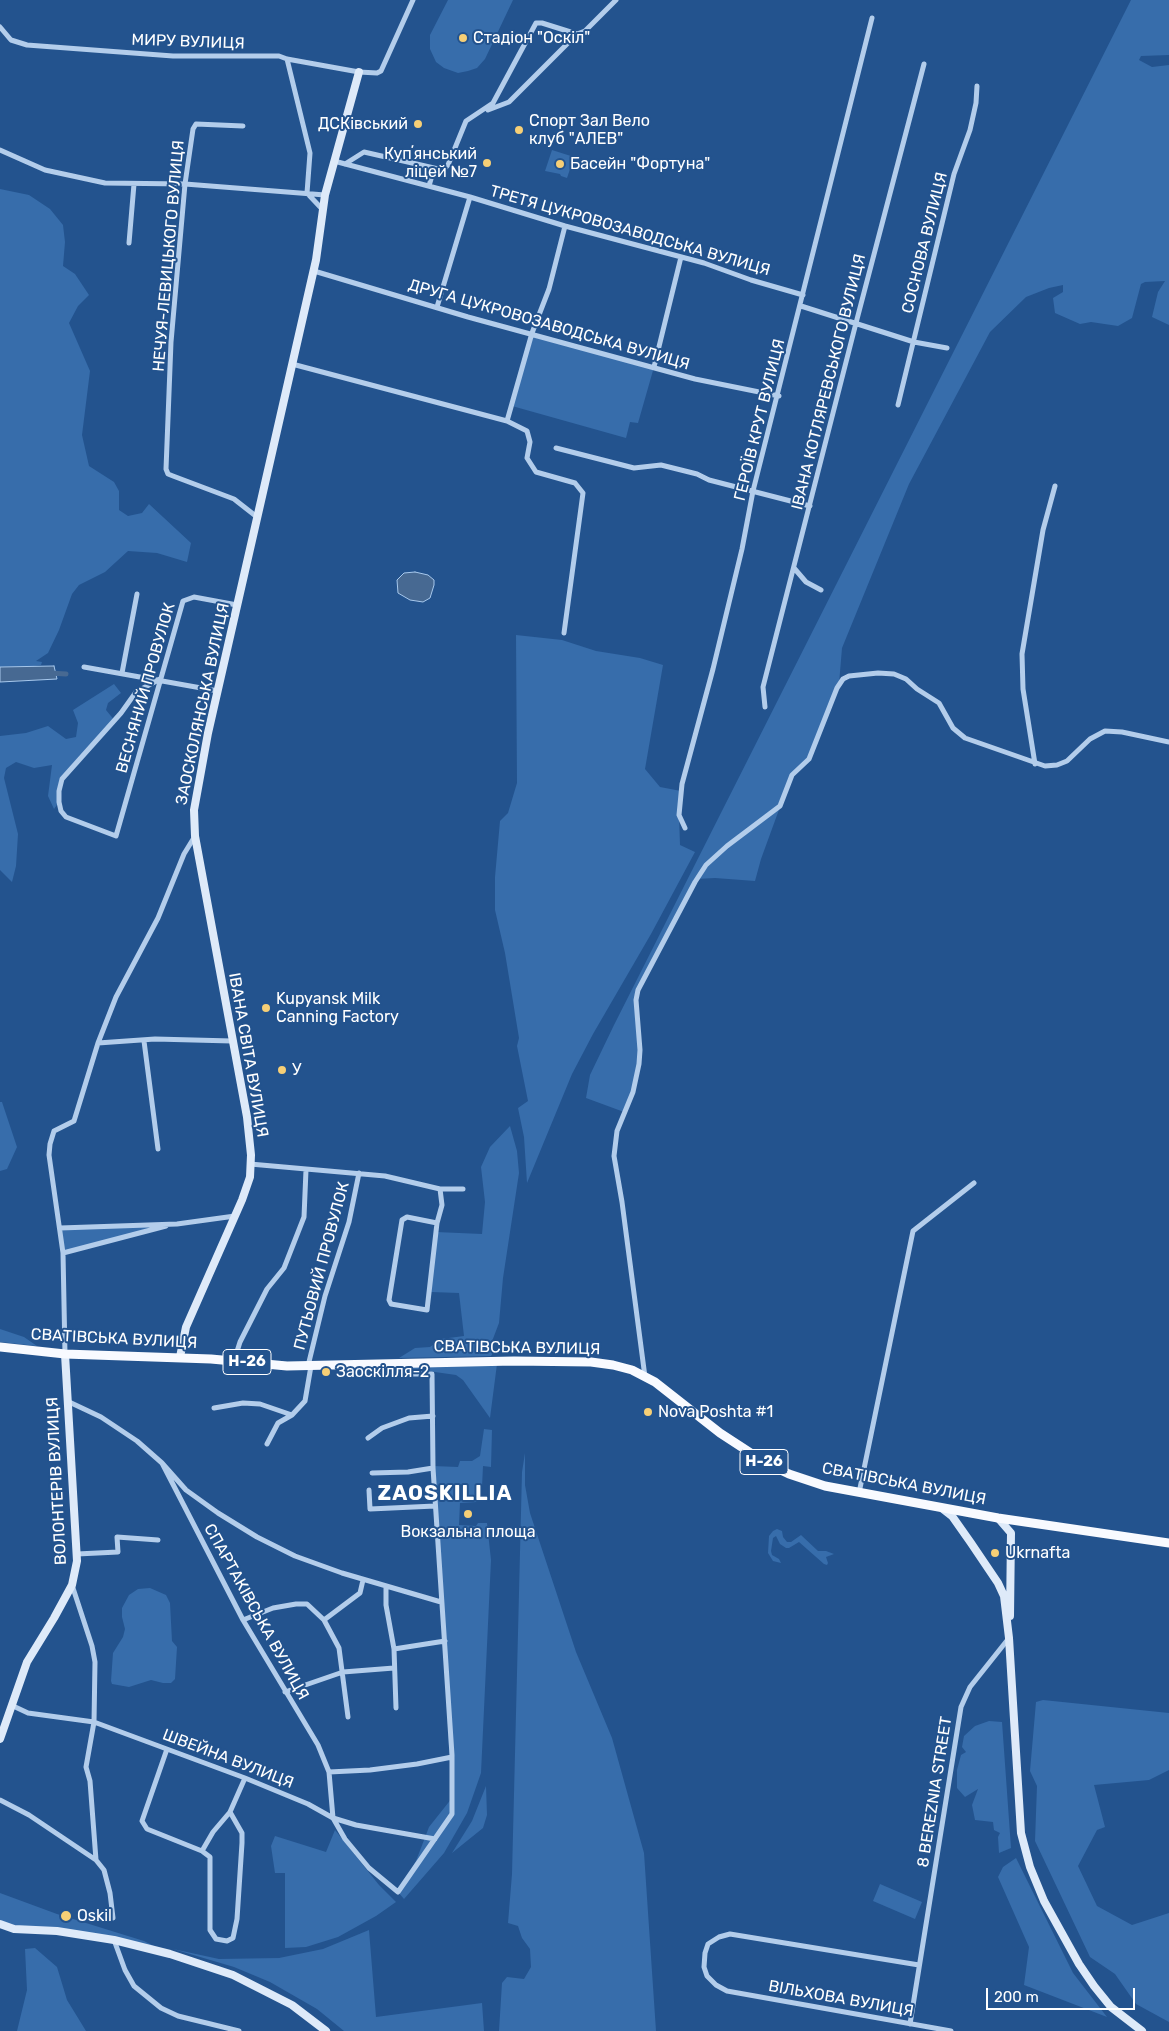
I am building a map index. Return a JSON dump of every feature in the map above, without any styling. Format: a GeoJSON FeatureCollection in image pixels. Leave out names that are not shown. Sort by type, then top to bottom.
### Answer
{"type":"FeatureCollection","features":[{"type":"Feature","properties":{"kind":"main road","name":"СВАТІВСЬКА ВУЛИЦЯ"},"geometry":{"type":"LineString","coordinates":[[0,1347],[65,1354],[180,1357],[287,1366],[493,1362],[591,1362],[612,1365],[632,1370],[672,1393],[720,1433],[766,1463],[789,1474],[825,1486],[998,1518]]}},
{"type":"Feature","properties":{"kind":"main road","name":"Н-26"},"geometry":{"type":"LineString","coordinates":[[998,1518],[1169,1543]]}},
{"type":"Feature","properties":{"kind":"street","name":"МИРУ ВУЛИЦЯ"},"geometry":{"type":"LineString","coordinates":[[0,27],[11,40],[27,45],[173,56],[279,56],[359,72],[377,73],[380,71],[413,0]]}},
{"type":"Feature","properties":{"kind":"street"},"geometry":{"type":"LineString","coordinates":[[483,111],[509,102],[577,34],[585,30],[616,0]]}},
{"type":"Feature","properties":{"kind":"street","name":"ГЕРОЇВ КРУТ ВУЛИЦЯ"},"geometry":{"type":"LineString","coordinates":[[685,828],[679,815],[682,784],[713,669],[742,549],[753,492],[779,396],[872,18]]}},
{"type":"Feature","properties":{"kind":"street"},"geometry":{"type":"LineString","coordinates":[[345,164],[364,152],[443,170],[448,165],[466,121],[493,103],[536,23],[542,23],[577,34]]}},
{"type":"Feature","properties":{"kind":"street"},"geometry":{"type":"LineString","coordinates":[[287,59],[310,153],[307,193],[323,210]]}},
{"type":"Feature","properties":{"kind":"street","name":"ІВАНА КОТЛЯРЕВСЬКОГО ВУЛИЦЯ"},"geometry":{"type":"LineString","coordinates":[[765,706],[763,687],[924,64]]}},
{"type":"Feature","properties":{"kind":"street","name":"ЗАОСКОЛЯНСЬКА ВУЛИЦЯ"},"geometry":{"type":"LineString","coordinates":[[195,836],[194,810],[218,691],[314,271],[325,195],[359,72]]}},
{"type":"Feature","properties":{"kind":"street","name":"СОСНОВА ВУЛИЦЯ"},"geometry":{"type":"LineString","coordinates":[[898,405],[954,174],[970,130],[976,103],[977,86]]}},
{"type":"Feature","properties":{"kind":"street","name":"НЕЧУЯ-ЛЕВИЦЬКОГО ВУЛИЦЯ"},"geometry":{"type":"LineString","coordinates":[[243,126],[195,125],[185,184],[171,342],[166,469],[168,474],[234,499],[257,517]]}},
{"type":"Feature","properties":{"kind":"street"},"geometry":{"type":"LineString","coordinates":[[0,150],[45,170],[105,184],[185,184],[325,195]]}},
{"type":"Feature","properties":{"kind":"street","name":"ТРЕТЯ ЦУКРОВОЗАВОДСЬКА ВУЛИЦЯ"},"geometry":{"type":"LineString","coordinates":[[334,161],[470,197],[803,294]]}},
{"type":"Feature","properties":{"kind":"street"},"geometry":{"type":"LineString","coordinates":[[429,186],[434,168]]}},
{"type":"Feature","properties":{"kind":"street"},"geometry":{"type":"LineString","coordinates":[[129,243],[134,184]]}},
{"type":"Feature","properties":{"kind":"street"},"geometry":{"type":"LineString","coordinates":[[437,307],[470,197]]}},
{"type":"Feature","properties":{"kind":"street"},"geometry":{"type":"LineString","coordinates":[[507,420],[532,333],[549,289],[565,226]]}},
{"type":"Feature","properties":{"kind":"street"},"geometry":{"type":"LineString","coordinates":[[654,367],[680,257]]}},
{"type":"Feature","properties":{"kind":"street","name":"ДРУГА ЦУКРОВОЗАВОДСЬКА ВУЛИЦЯ"},"geometry":{"type":"LineString","coordinates":[[314,271],[695,379],[779,396]]}},
{"type":"Feature","properties":{"kind":"street"},"geometry":{"type":"LineString","coordinates":[[801,306],[914,342],[947,348]]}},
{"type":"Feature","properties":{"kind":"street"},"geometry":{"type":"LineString","coordinates":[[292,364],[507,420],[527,431],[530,442],[527,458],[536,472],[575,483],[583,493],[564,633]]}},
{"type":"Feature","properties":{"kind":"street"},"geometry":{"type":"LineString","coordinates":[[556,448],[634,468],[661,465],[697,474],[709,480],[810,506]]}},
{"type":"Feature","properties":{"kind":"street"},"geometry":{"type":"LineString","coordinates":[[1035,764],[1023,689],[1022,654],[1043,530],[1055,486]]}},
{"type":"Feature","properties":{"kind":"street"},"geometry":{"type":"LineString","coordinates":[[794,568],[806,582],[822,590]]}},
{"type":"Feature","properties":{"kind":"street"},"geometry":{"type":"LineString","coordinates":[[122,673],[137,594]]}},
{"type":"Feature","properties":{"kind":"street","name":"ВЕСНЯНИЙ ПРОВУЛОК"},"geometry":{"type":"LineString","coordinates":[[160,679],[136,692],[122,713],[62,779],[59,790],[59,802],[61,811],[66,817],[116,836],[183,601],[194,597],[237,605]]}},
{"type":"Feature","properties":{"kind":"street"},"geometry":{"type":"LineString","coordinates":[[84,667],[160,679],[218,691]]}},
{"type":"Feature","properties":{"kind":"street"},"geometry":{"type":"LineString","coordinates":[[645,1377],[622,1202],[616,1171],[615,1144],[617,1131],[632,1092],[639,1064],[640,1050],[636,1000],[638,990],[694,882],[706,866],[727,846],[780,806],[792,775],[810,759],[837,688],[843,679],[849,676],[894,674],[906,679],[917,689],[939,703],[958,734],[1044,766],[1056,766],[1067,761],[1090,739],[1105,731],[1122,732],[1169,742]]}},
{"type":"Feature","properties":{"kind":"street"},"geometry":{"type":"LineString","coordinates":[[65,1354],[63,1253],[49,1155],[50,1144],[54,1131],[74,1121],[98,1043],[116,997],[158,918],[184,854],[195,836]]}},
{"type":"Feature","properties":{"kind":"street","name":"ІВАНА СВІТА ВУЛИЦЯ"},"geometry":{"type":"LineString","coordinates":[[180,1357],[186,1327],[235,1216],[250,1177],[247,1117],[195,836]]}},
{"type":"Feature","properties":{"kind":"street"},"geometry":{"type":"LineString","coordinates":[[98,1043],[155,1039],[232,1041]]}},
{"type":"Feature","properties":{"kind":"street"},"geometry":{"type":"LineString","coordinates":[[144,1041],[158,1149]]}},
{"type":"Feature","properties":{"kind":"street"},"geometry":{"type":"LineString","coordinates":[[250,1164],[385,1176],[440,1189],[463,1189]]}},
{"type":"Feature","properties":{"kind":"street"},"geometry":{"type":"LineString","coordinates":[[234,1361],[240,1342],[267,1289],[284,1268],[304,1217],[306,1170]]}},
{"type":"Feature","properties":{"kind":"street","name":"ПУТЬОВИЙ ПРОВУЛОК"},"geometry":{"type":"LineString","coordinates":[[266,1444],[278,1424],[292,1415],[305,1401],[310,1366],[325,1296],[349,1222],[359,1173]]}},
{"type":"Feature","properties":{"kind":"street"},"geometry":{"type":"LineString","coordinates":[[860,1492],[913,1231],[974,1183]]}},
{"type":"Feature","properties":{"kind":"street"},"geometry":{"type":"LineString","coordinates":[[437,1223],[407,1217],[402,1220],[389,1300],[392,1304],[427,1310],[437,1223],[442,1205],[440,1189]]}},
{"type":"Feature","properties":{"kind":"street"},"geometry":{"type":"LineString","coordinates":[[60,1228],[177,1224],[235,1216]]}},
{"type":"Feature","properties":{"kind":"street"},"geometry":{"type":"LineString","coordinates":[[63,1253],[177,1224]]}},
{"type":"Feature","properties":{"kind":"street","name":"ВОЛОНТЕРІВ ВУЛИЦЯ"},"geometry":{"type":"LineString","coordinates":[[0,1739],[27,1662],[72,1584],[77,1554],[65,1354]]}},
{"type":"Feature","properties":{"kind":"street"},"geometry":{"type":"LineString","coordinates":[[333,1818],[345,1839],[369,1868],[398,1892],[452,1814],[452,1757],[446,1641],[441,1602],[442,1584],[433,1468],[432,1374],[382,1374],[372,1365]]}},
{"type":"Feature","properties":{"kind":"street"},"geometry":{"type":"LineString","coordinates":[[67,1401],[101,1417],[137,1441],[186,1490],[218,1513],[257,1537],[295,1556],[363,1580],[441,1602]]}},
{"type":"Feature","properties":{"kind":"street"},"geometry":{"type":"LineString","coordinates":[[214,1408],[243,1403],[260,1404],[292,1415]]}},
{"type":"Feature","properties":{"kind":"street"},"geometry":{"type":"LineString","coordinates":[[368,1438],[382,1428],[409,1418],[433,1416]]}},
{"type":"Feature","properties":{"kind":"street","name":"СПАРТАКІВСЬКА ВУЛИЦЯ"},"geometry":{"type":"LineString","coordinates":[[162,1464],[243,1620],[318,1745],[329,1772],[333,1818]]}},
{"type":"Feature","properties":{"kind":"street"},"geometry":{"type":"LineString","coordinates":[[372,1473],[408,1472],[433,1468]]}},
{"type":"Feature","properties":{"kind":"street"},"geometry":{"type":"LineString","coordinates":[[369,1490],[370,1509],[435,1506]]}},
{"type":"Feature","properties":{"kind":"street"},"geometry":{"type":"LineString","coordinates":[[943,1509],[957,1523],[998,1583],[1004,1596],[1009,1638],[1021,1832],[1030,1867],[1044,1901],[1079,1964],[1094,1986],[1111,2007],[1142,2031]]}},
{"type":"Feature","properties":{"kind":"street"},"geometry":{"type":"LineString","coordinates":[[998,1518],[1010,1533],[1009,1638]]}},
{"type":"Feature","properties":{"kind":"street"},"geometry":{"type":"LineString","coordinates":[[77,1554],[118,1552],[117,1537],[158,1540]]}},
{"type":"Feature","properties":{"kind":"street"},"geometry":{"type":"LineString","coordinates":[[324,1620],[360,1593],[363,1580]]}},
{"type":"Feature","properties":{"kind":"street"},"geometry":{"type":"LineString","coordinates":[[72,1584],[92,1646],[95,1662],[94,1722],[86,1767],[90,1781],[96,1860]]}},
{"type":"Feature","properties":{"kind":"street"},"geometry":{"type":"LineString","coordinates":[[386,1586],[386,1604],[394,1649],[396,1708]]}},
{"type":"Feature","properties":{"kind":"street"},"geometry":{"type":"LineString","coordinates":[[243,1620],[273,1608],[307,1604],[324,1620],[339,1648],[348,1717]]}},
{"type":"Feature","properties":{"kind":"street","name":"8 BEREZNIA STREET"},"geometry":{"type":"LineString","coordinates":[[910,2024],[961,1707],[970,1688],[1009,1638]]}},
{"type":"Feature","properties":{"kind":"street"},"geometry":{"type":"LineString","coordinates":[[394,1649],[446,1641]]}},
{"type":"Feature","properties":{"kind":"street"},"geometry":{"type":"LineString","coordinates":[[285,1692],[343,1672],[394,1668]]}},
{"type":"Feature","properties":{"kind":"street","name":"ШВЕЙНА ВУЛИЦЯ"},"geometry":{"type":"LineString","coordinates":[[11,1705],[28,1713],[94,1722],[245,1778],[308,1804],[333,1818],[356,1826],[435,1839]]}},
{"type":"Feature","properties":{"kind":"street"},"geometry":{"type":"LineString","coordinates":[[167,1749],[142,1821],[147,1829],[202,1851],[210,1857],[211,1934],[216,1939],[227,1942],[233,1938],[237,1919],[242,1843],[242,1833],[230,1812]]}},
{"type":"Feature","properties":{"kind":"street"},"geometry":{"type":"LineString","coordinates":[[329,1772],[379,1769],[452,1757]]}},
{"type":"Feature","properties":{"kind":"street"},"geometry":{"type":"LineString","coordinates":[[202,1851],[213,1832],[230,1812],[245,1778]]}},
{"type":"Feature","properties":{"kind":"street"},"geometry":{"type":"LineString","coordinates":[[0,1800],[29,1816],[96,1860],[104,1870],[113,1918]]}},
{"type":"Feature","properties":{"kind":"street"},"geometry":{"type":"LineString","coordinates":[[0,1924],[14,1929],[57,1931],[114,1940],[157,1950],[233,1975],[292,2005],[326,2031]]}},
{"type":"Feature","properties":{"kind":"street","name":"ВІЛЬХОВА ВУЛИЦЯ"},"geometry":{"type":"LineString","coordinates":[[919,1965],[730,1934],[719,1937],[708,1944],[704,1967],[707,1976],[726,1992],[951,2031]]}},
{"type":"Feature","properties":{"kind":"street"},"geometry":{"type":"LineString","coordinates":[[114,1940],[125,1970],[134,1986],[161,2008],[178,2016],[239,2031]]}},
{"type":"Feature","properties":{"kind":"shaded area","name":"Стадіон \"Оскіл\""},"geometry":{"type":"Polygon","coordinates":[[[448,0],[513,0],[485,59],[477,68],[458,73],[444,68],[436,62],[430,49],[430,35],[448,0]]]}},
{"type":"Feature","properties":{"kind":"shaded area"},"geometry":{"type":"Polygon","coordinates":[[[1131,0],[1169,0],[1169,55],[1141,56],[1139,60],[1152,67],[1169,65],[1169,325],[1152,317],[1158,292],[1165,281],[1141,284],[1132,318],[1118,326],[1091,322],[1080,324],[1055,313],[1053,298],[1063,292],[1063,285],[1026,297],[990,332],[909,484],[842,648],[839,684],[809,759],[792,774],[761,859],[755,881],[715,878],[696,879],[638,990],[636,1000],[640,1050],[633,1092],[624,1112],[586,1098],[590,1075],[614,1025],[1131,0]]]}},
{"type":"Feature","properties":{"kind":"shaded area","name":"Басейн \"Фортуна\""},"geometry":{"type":"Polygon","coordinates":[[[552,150],[574,157],[567,178],[560,174],[545,171],[552,150]]]}},
{"type":"Feature","properties":{"kind":"shaded area"},"geometry":{"type":"Polygon","coordinates":[[[0,189],[29,195],[50,209],[63,225],[65,242],[63,266],[75,274],[89,295],[78,306],[69,323],[90,371],[82,435],[89,466],[114,482],[119,491],[119,510],[128,516],[142,513],[149,504],[191,543],[187,562],[157,553],[128,551],[105,572],[79,585],[72,594],[59,630],[48,653],[36,661],[42,662],[41,665],[34,666],[0,667],[0,189]]]}},
{"type":"Feature","properties":{"kind":"shaded area"},"geometry":{"type":"Polygon","coordinates":[[[532,333],[654,367],[638,423],[630,422],[626,438],[512,406],[532,333]]]}},
{"type":"Feature","properties":{"kind":"shaded area"},"geometry":{"type":"Polygon","coordinates":[[[415,572],[428,575],[434,580],[430,598],[423,602],[410,600],[398,593],[397,580],[404,573],[415,572]]]}},
{"type":"Feature","properties":{"kind":"shaded area"},"geometry":{"type":"Polygon","coordinates":[[[516,635],[562,640],[596,651],[640,658],[663,665],[645,769],[660,787],[681,791],[679,815],[680,845],[695,852],[572,1074],[527,1183],[524,1137],[518,1108],[528,1101],[517,1046],[519,1038],[505,953],[495,910],[495,877],[500,821],[508,813],[517,783],[516,635]]]}},
{"type":"Feature","properties":{"kind":"shaded area"},"geometry":{"type":"Polygon","coordinates":[[[54,666],[57,679],[0,682],[0,667],[54,666]]]}},
{"type":"Feature","properties":{"kind":"shaded area"},"geometry":{"type":"Polygon","coordinates":[[[114,684],[121,693],[108,703],[106,710],[115,721],[68,771],[60,786],[59,802],[54,809],[48,796],[52,765],[34,768],[16,762],[6,768],[4,778],[18,834],[16,866],[12,882],[0,870],[0,736],[26,733],[48,726],[66,739],[76,737],[78,723],[73,710],[114,684]]]}},
{"type":"Feature","properties":{"kind":"shaded area"},"geometry":{"type":"Polygon","coordinates":[[[0,1102],[2,1102],[17,1147],[7,1169],[0,1171],[0,1102]]]}},
{"type":"Feature","properties":{"kind":"shaded area"},"geometry":{"type":"Polygon","coordinates":[[[510,1126],[517,1151],[519,1173],[503,1278],[499,1323],[491,1344],[495,1350],[491,1356],[399,1358],[415,1348],[430,1347],[441,1339],[464,1336],[459,1293],[431,1292],[436,1232],[482,1234],[485,1202],[481,1167],[490,1147],[510,1126]]]}},
{"type":"Feature","properties":{"kind":"shaded area"},"geometry":{"type":"Polygon","coordinates":[[[177,1224],[63,1253],[60,1228],[177,1224]]]}},
{"type":"Feature","properties":{"kind":"shaded area"},"geometry":{"type":"Polygon","coordinates":[[[0,1329],[24,1337],[37,1346],[0,1342],[0,1329]]]}},
{"type":"Feature","properties":{"kind":"shaded area"},"geometry":{"type":"Polygon","coordinates":[[[497,1364],[490,1418],[463,1380],[456,1375],[428,1371],[391,1370],[388,1367],[497,1364]]]}},
{"type":"Feature","properties":{"kind":"shaded area"},"geometry":{"type":"Polygon","coordinates":[[[484,1429],[492,1430],[491,1467],[483,1466],[482,1487],[478,1487],[477,1502],[460,1503],[459,1525],[476,1526],[478,1523],[487,1523],[491,1560],[481,1773],[467,1813],[444,1853],[404,1899],[398,1892],[416,1861],[429,1827],[452,1798],[433,1466],[458,1467],[460,1461],[472,1461],[480,1456],[484,1429]]]}},
{"type":"Feature","properties":{"kind":"shaded area"},"geometry":{"type":"Polygon","coordinates":[[[525,1453],[525,1485],[530,1513],[576,1652],[612,1738],[644,1853],[656,2031],[499,2031],[502,1983],[507,1977],[524,1979],[531,1967],[530,1949],[522,1938],[518,1926],[508,1923],[512,1874],[522,1472],[525,1453]]]}},
{"type":"Feature","properties":{"kind":"shaded area"},"geometry":{"type":"Polygon","coordinates":[[[777,1529],[782,1531],[783,1537],[787,1542],[791,1542],[801,1535],[818,1551],[834,1554],[826,1557],[827,1565],[799,1542],[786,1548],[780,1544],[776,1536],[773,1538],[771,1551],[772,1555],[779,1559],[781,1563],[773,1561],[768,1553],[769,1536],[777,1529]]]}},
{"type":"Feature","properties":{"kind":"shaded area"},"geometry":{"type":"Polygon","coordinates":[[[150,1588],[166,1595],[170,1603],[172,1641],[177,1647],[175,1679],[171,1683],[151,1680],[129,1687],[112,1684],[113,1653],[123,1637],[125,1629],[122,1608],[129,1595],[138,1589],[150,1588]]]}},
{"type":"Feature","properties":{"kind":"shaded area"},"geometry":{"type":"Polygon","coordinates":[[[1043,1700],[1169,1713],[1169,1770],[1149,1780],[1094,1785],[1105,1827],[1097,1830],[1078,1866],[1097,1906],[1132,1925],[1169,1913],[1169,2022],[1136,2004],[1115,1974],[1090,1957],[1035,1841],[1037,1786],[1030,1771],[1036,1702],[1043,1700]]]}},
{"type":"Feature","properties":{"kind":"shaded area"},"geometry":{"type":"Polygon","coordinates":[[[989,1721],[1002,1722],[1011,1848],[999,1853],[998,1837],[1000,1833],[994,1830],[993,1822],[975,1820],[972,1805],[978,1789],[965,1797],[957,1788],[957,1770],[961,1755],[966,1752],[962,1747],[964,1736],[975,1726],[989,1721]]]}},
{"type":"Feature","properties":{"kind":"shaded area"},"geometry":{"type":"Polygon","coordinates":[[[486,1786],[487,1815],[483,1828],[452,1853],[472,1821],[486,1786]]]}},
{"type":"Feature","properties":{"kind":"shaded area"},"geometry":{"type":"Polygon","coordinates":[[[335,1830],[379,1885],[396,1902],[376,1916],[338,1937],[306,1947],[285,1948],[285,1873],[275,1873],[271,1846],[275,1836],[326,1852],[335,1830]]]}},
{"type":"Feature","properties":{"kind":"shaded area"},"geometry":{"type":"Polygon","coordinates":[[[1016,1858],[1073,1973],[1107,2017],[1024,1985],[1029,1947],[998,1877],[1003,1867],[1016,1858]]]}},
{"type":"Feature","properties":{"kind":"shaded area"},"geometry":{"type":"Polygon","coordinates":[[[880,1884],[922,1902],[915,1919],[873,1901],[880,1884]]]}},
{"type":"Feature","properties":{"kind":"shaded area"},"geometry":{"type":"Polygon","coordinates":[[[0,1893],[57,1914],[144,1941],[170,1954],[119,1938],[7,1925],[0,1920],[0,1893]]]}},
{"type":"Feature","properties":{"kind":"shaded area"},"geometry":{"type":"Polygon","coordinates":[[[369,1930],[376,2017],[482,2003],[484,2031],[344,2031],[317,2009],[270,1982],[234,1967],[173,1949],[219,1959],[279,1958],[323,1949],[369,1930]]]}},
{"type":"Feature","properties":{"kind":"shaded area"},"geometry":{"type":"Polygon","coordinates":[[[35,1948],[57,1967],[67,2000],[86,2031],[17,2031],[27,1990],[25,1949],[35,1948]]]}},
{"type":"Feature","properties":{"kind":"waterway"},"geometry":{"type":"LineString","coordinates":[[49,673],[66,674]]}},
{"type":"Feature","properties":{"kind":"place","name":"Стадіон \"Оскіл\""},"geometry":{"type":"Point","coordinates":[463,38]}},
{"type":"Feature","properties":{"kind":"place","name":"ДСКівський"},"geometry":{"type":"Point","coordinates":[418,124]}},
{"type":"Feature","properties":{"kind":"place","name":"Спорт Зал Вело клуб \"АЛЕВ\""},"geometry":{"type":"Point","coordinates":[519,130]}},
{"type":"Feature","properties":{"kind":"place","name":"Купʼянський ліцей №7"},"geometry":{"type":"Point","coordinates":[487,163]}},
{"type":"Feature","properties":{"kind":"place","name":"Басейн \"Фортуна\""},"geometry":{"type":"Point","coordinates":[560,164]}},
{"type":"Feature","properties":{"kind":"place","name":"Kupyansk Milk Сanning Factory"},"geometry":{"type":"Point","coordinates":[266,1008]}},
{"type":"Feature","properties":{"kind":"place","name":"У"},"geometry":{"type":"Point","coordinates":[282,1070]}},
{"type":"Feature","properties":{"kind":"place","name":"Заоскілля-2"},"geometry":{"type":"Point","coordinates":[326,1372]}},
{"type":"Feature","properties":{"kind":"place","name":"Nova Poshta #1"},"geometry":{"type":"Point","coordinates":[648,1412]}},
{"type":"Feature","properties":{"kind":"place","name":"Вокзальна площа"},"geometry":{"type":"Point","coordinates":[468,1514]}},
{"type":"Feature","properties":{"kind":"place","name":"Ukrnafta"},"geometry":{"type":"Point","coordinates":[995,1553]}},
{"type":"Feature","properties":{"kind":"place","name":"Oskil"},"geometry":{"type":"Point","coordinates":[66,1916]}},
{"type":"Feature","properties":{"kind":"district","name":"ZAOSKILLIA"},"geometry":{"type":"Point","coordinates":[445,1494]}}]}
